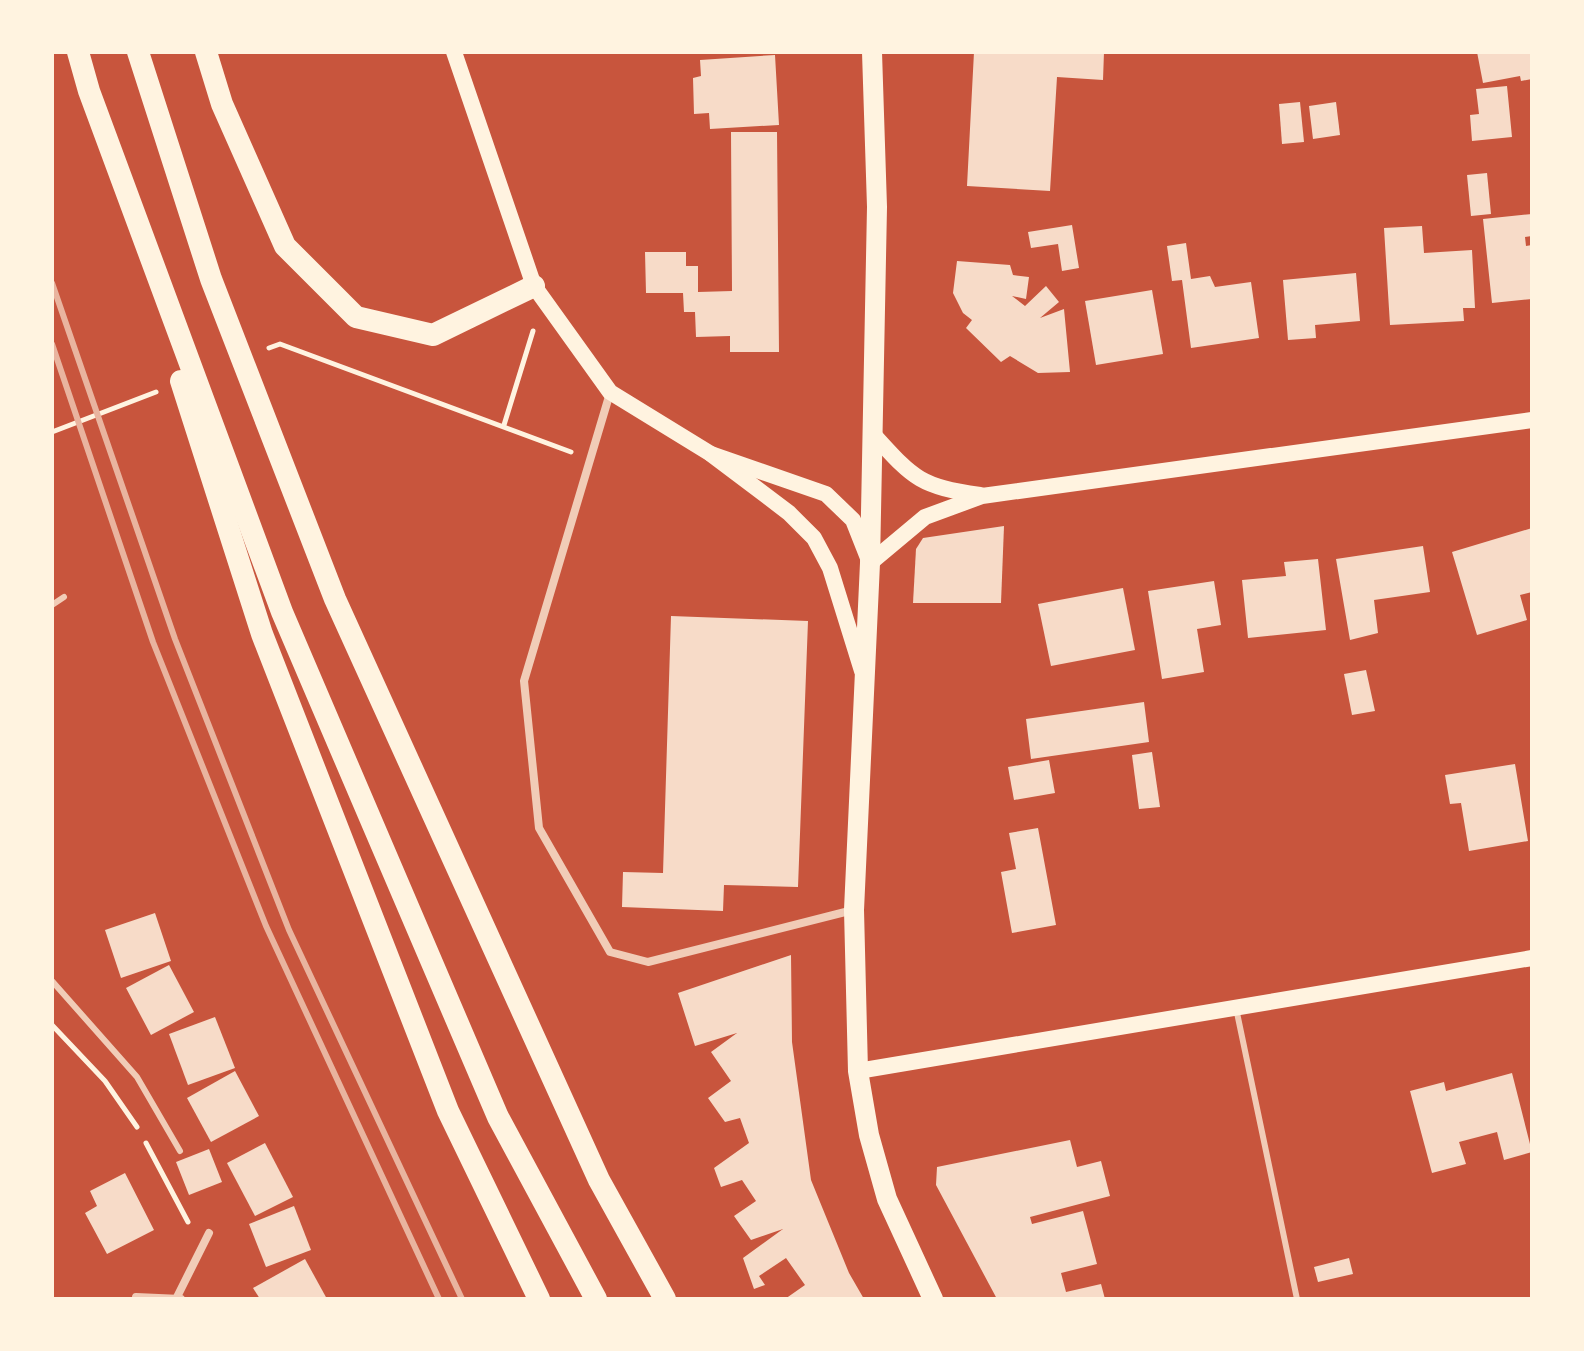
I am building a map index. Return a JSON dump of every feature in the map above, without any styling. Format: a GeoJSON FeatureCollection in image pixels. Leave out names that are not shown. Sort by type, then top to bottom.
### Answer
{"type":"FeatureCollection","features":[{"type":"Feature","properties":{"kind":"highway"},"geometry":{"type":"LineString","coordinates":[[78,52],[262,634],[448,1111],[539,1299]]}},
{"type":"Feature","properties":{"kind":"highway"},"geometry":{"type":"LineString","coordinates":[[138,52],[211,279],[335,599],[599,1180],[665,1299]]}},
{"type":"Feature","properties":{"kind":"highway"},"geometry":{"type":"LineString","coordinates":[[206,52],[222,104],[285,246],[356,317],[433,335],[539,293]]}},
{"type":"Feature","properties":{"kind":"highway"},"geometry":{"type":"LineString","coordinates":[[89,91],[282,612],[498,1117],[596,1299]]}},
{"type":"Feature","properties":{"kind":"main road"},"geometry":{"type":"LineString","coordinates":[[454,52],[539,293],[610,392],[711,454],[789,513],[814,538],[830,568],[864,677]]}},
{"type":"Feature","properties":{"kind":"main road"},"geometry":{"type":"LineString","coordinates":[[872,52],[877,207],[870,563],[854,910],[858,1071],[869,1135],[887,1199],[933,1299]]}},
{"type":"Feature","properties":{"kind":"main road"},"geometry":{"type":"LineString","coordinates":[[870,563],[925,517],[982,496],[1532,420]]}},
{"type":"Feature","properties":{"kind":"main road"},"geometry":{"type":"LineString","coordinates":[[873,434],[906,471],[935,488],[982,496]]}},
{"type":"Feature","properties":{"kind":"main road"},"geometry":{"type":"LineString","coordinates":[[711,454],[826,494],[853,520],[870,563]]}},
{"type":"Feature","properties":{"kind":"main road"},"geometry":{"type":"LineString","coordinates":[[858,1071],[1532,958]]}},
{"type":"Feature","properties":{"kind":"street"},"geometry":{"type":"LineString","coordinates":[[610,392],[524,681],[539,828],[610,952],[648,962],[854,910]]}},
{"type":"Feature","properties":{"kind":"street"},"geometry":{"type":"LineString","coordinates":[[136,1297],[180,1298],[209,1233]]}},
{"type":"Feature","properties":{"kind":"lane"},"geometry":{"type":"LineString","coordinates":[[52,605],[64,597]]}},
{"type":"Feature","properties":{"kind":"lane"},"geometry":{"type":"LineString","coordinates":[[52,981],[137,1077],[180,1151]]}},
{"type":"Feature","properties":{"kind":"lane"},"geometry":{"type":"LineString","coordinates":[[1236,1008],[1297,1299]]}},
{"type":"Feature","properties":{"kind":"path"},"geometry":{"type":"LineString","coordinates":[[504,425],[539,293]]}},
{"type":"Feature","properties":{"kind":"path"},"geometry":{"type":"LineString","coordinates":[[280,344],[590,459]]}},
{"type":"Feature","properties":{"kind":"path"},"geometry":{"type":"LineString","coordinates":[[52,1025],[105,1081],[139,1130],[202,1248]]}},
{"type":"Feature","properties":{"kind":"building"},"geometry":{"type":"Polygon","coordinates":[[[974,52],[1104,52],[1103,80],[1057,77],[1050,191],[967,186],[974,52]]]}},
{"type":"Feature","properties":{"kind":"building"},"geometry":{"type":"Polygon","coordinates":[[[1477,52],[1532,52],[1532,79],[1521,81],[1520,76],[1483,83],[1477,52]]]}},
{"type":"Feature","properties":{"kind":"building"},"geometry":{"type":"Polygon","coordinates":[[[775,55],[779,125],[710,129],[709,113],[694,114],[693,78],[701,76],[700,60],[775,55]]]}},
{"type":"Feature","properties":{"kind":"building"},"geometry":{"type":"Polygon","coordinates":[[[1507,86],[1512,137],[1472,141],[1470,115],[1479,114],[1476,89],[1507,86]]]}},
{"type":"Feature","properties":{"kind":"building"},"geometry":{"type":"Polygon","coordinates":[[[1300,102],[1304,142],[1282,144],[1279,104],[1300,102]]]}},
{"type":"Feature","properties":{"kind":"building"},"geometry":{"type":"Polygon","coordinates":[[[1336,102],[1340,135],[1313,139],[1309,106],[1336,102]]]}},
{"type":"Feature","properties":{"kind":"building"},"geometry":{"type":"Polygon","coordinates":[[[731,132],[777,132],[779,352],[730,352],[730,336],[696,337],[695,312],[684,312],[683,293],[646,293],[645,252],[686,252],[686,266],[698,266],[698,292],[732,291],[731,132]]]}},
{"type":"Feature","properties":{"kind":"building"},"geometry":{"type":"Polygon","coordinates":[[[1487,173],[1491,214],[1471,216],[1467,175],[1487,173]]]}},
{"type":"Feature","properties":{"kind":"building"},"geometry":{"type":"Polygon","coordinates":[[[1532,214],[1532,236],[1525,237],[1526,246],[1532,245],[1532,299],[1492,303],[1483,219],[1532,214]]]}},
{"type":"Feature","properties":{"kind":"building"},"geometry":{"type":"Polygon","coordinates":[[[1072,225],[1079,268],[1062,271],[1058,244],[1031,248],[1028,232],[1072,225]]]}},
{"type":"Feature","properties":{"kind":"building"},"geometry":{"type":"Polygon","coordinates":[[[1422,226],[1424,253],[1472,250],[1475,308],[1463,308],[1464,321],[1390,325],[1384,228],[1422,226]]]}},
{"type":"Feature","properties":{"kind":"building"},"geometry":{"type":"Polygon","coordinates":[[[1186,243],[1191,279],[1210,276],[1215,287],[1251,282],[1259,338],[1191,348],[1182,280],[1172,281],[1167,246],[1186,243]]]}},
{"type":"Feature","properties":{"kind":"building"},"geometry":{"type":"Polygon","coordinates":[[[957,261],[1010,265],[1013,275],[1029,277],[1026,299],[1012,296],[1025,306],[1046,286],[1059,302],[1040,318],[1064,309],[1070,372],[1038,373],[1010,356],[1001,362],[966,328],[972,320],[963,313],[953,293],[957,261]]]}},
{"type":"Feature","properties":{"kind":"building"},"geometry":{"type":"Polygon","coordinates":[[[1356,273],[1360,321],[1315,325],[1316,338],[1288,340],[1283,280],[1356,273]]]}},
{"type":"Feature","properties":{"kind":"building"},"geometry":{"type":"Polygon","coordinates":[[[1152,290],[1163,354],[1096,365],[1085,301],[1152,290]]]}},
{"type":"Feature","properties":{"kind":"building"},"geometry":{"type":"Polygon","coordinates":[[[1004,526],[1001,603],[913,603],[916,549],[923,538],[1004,526]]]}},
{"type":"Feature","properties":{"kind":"building"},"geometry":{"type":"Polygon","coordinates":[[[1532,528],[1532,592],[1520,595],[1527,620],[1477,635],[1452,552],[1532,528]]]}},
{"type":"Feature","properties":{"kind":"building"},"geometry":{"type":"Polygon","coordinates":[[[1423,546],[1430,592],[1374,600],[1378,633],[1350,640],[1336,559],[1423,546]]]}},
{"type":"Feature","properties":{"kind":"building"},"geometry":{"type":"Polygon","coordinates":[[[1318,559],[1326,630],[1248,638],[1242,580],[1286,576],[1284,562],[1318,559]]]}},
{"type":"Feature","properties":{"kind":"building"},"geometry":{"type":"Polygon","coordinates":[[[1214,581],[1221,625],[1197,629],[1204,672],[1162,679],[1148,591],[1214,581]]]}},
{"type":"Feature","properties":{"kind":"building"},"geometry":{"type":"Polygon","coordinates":[[[1123,588],[1135,650],[1051,666],[1038,604],[1123,588]]]}},
{"type":"Feature","properties":{"kind":"building"},"geometry":{"type":"Polygon","coordinates":[[[671,616],[808,621],[798,887],[724,885],[723,911],[622,907],[623,872],[663,873],[671,616]]]}},
{"type":"Feature","properties":{"kind":"building"},"geometry":{"type":"Polygon","coordinates":[[[1366,670],[1375,711],[1352,715],[1344,674],[1366,670]]]}},
{"type":"Feature","properties":{"kind":"building"},"geometry":{"type":"Polygon","coordinates":[[[1144,702],[1149,742],[1031,759],[1026,719],[1144,702]]]}},
{"type":"Feature","properties":{"kind":"building"},"geometry":{"type":"Polygon","coordinates":[[[1152,752],[1160,807],[1139,809],[1132,755],[1152,752]]]}},
{"type":"Feature","properties":{"kind":"building"},"geometry":{"type":"Polygon","coordinates":[[[1049,760],[1055,793],[1014,800],[1008,767],[1049,760]]]}},
{"type":"Feature","properties":{"kind":"building"},"geometry":{"type":"Polygon","coordinates":[[[1515,764],[1528,841],[1469,851],[1461,803],[1450,804],[1445,775],[1515,764]]]}},
{"type":"Feature","properties":{"kind":"building"},"geometry":{"type":"Polygon","coordinates":[[[1038,828],[1056,925],[1012,933],[1001,872],[1016,869],[1009,833],[1038,828]]]}},
{"type":"Feature","properties":{"kind":"building"},"geometry":{"type":"Polygon","coordinates":[[[155,913],[171,961],[121,978],[105,930],[155,913]]]}},
{"type":"Feature","properties":{"kind":"building"},"geometry":{"type":"Polygon","coordinates":[[[791,955],[792,1042],[811,1180],[849,1273],[864,1299],[785,1299],[805,1285],[786,1258],[759,1276],[765,1285],[754,1289],[743,1258],[783,1229],[751,1240],[734,1216],[756,1201],[742,1180],[721,1187],[714,1168],[749,1143],[740,1118],[725,1122],[708,1098],[731,1081],[711,1052],[737,1033],[695,1046],[678,993],[791,955]]]}},
{"type":"Feature","properties":{"kind":"building"},"geometry":{"type":"Polygon","coordinates":[[[169,965],[194,1012],[151,1035],[126,988],[169,965]]]}},
{"type":"Feature","properties":{"kind":"building"},"geometry":{"type":"Polygon","coordinates":[[[215,1017],[235,1068],[188,1085],[169,1034],[215,1017]]]}},
{"type":"Feature","properties":{"kind":"building"},"geometry":{"type":"Polygon","coordinates":[[[235,1071],[259,1116],[211,1142],[187,1098],[235,1071]]]}},
{"type":"Feature","properties":{"kind":"building"},"geometry":{"type":"Polygon","coordinates":[[[1512,1073],[1532,1152],[1504,1160],[1497,1132],[1459,1142],[1466,1164],[1432,1173],[1410,1091],[1444,1082],[1446,1091],[1512,1073]]]}},
{"type":"Feature","properties":{"kind":"building"},"geometry":{"type":"Polygon","coordinates":[[[1070,1140],[1077,1167],[1101,1161],[1110,1196],[1030,1217],[1032,1224],[1083,1211],[1097,1264],[1061,1273],[1066,1292],[1101,1284],[1105,1299],[997,1299],[936,1185],[937,1167],[1070,1140]]]}},
{"type":"Feature","properties":{"kind":"building"},"geometry":{"type":"Polygon","coordinates":[[[265,1143],[293,1197],[255,1216],[227,1163],[265,1143]]]}},
{"type":"Feature","properties":{"kind":"building"},"geometry":{"type":"Polygon","coordinates":[[[209,1149],[222,1182],[189,1195],[176,1162],[209,1149]]]}},
{"type":"Feature","properties":{"kind":"building"},"geometry":{"type":"Polygon","coordinates":[[[125,1173],[154,1230],[107,1254],[85,1213],[97,1206],[90,1191],[125,1173]]]}},
{"type":"Feature","properties":{"kind":"building"},"geometry":{"type":"Polygon","coordinates":[[[294,1206],[311,1250],[266,1267],[249,1224],[294,1206]]]}},
{"type":"Feature","properties":{"kind":"building"},"geometry":{"type":"Polygon","coordinates":[[[1349,1258],[1353,1274],[1318,1282],[1314,1267],[1349,1258]]]}},
{"type":"Feature","properties":{"kind":"building"},"geometry":{"type":"Polygon","coordinates":[[[305,1259],[327,1299],[260,1299],[253,1288],[305,1259]]]}},
{"type":"Feature","properties":{"kind":"railway"},"geometry":{"type":"LineString","coordinates":[[52,283],[175,639],[289,930],[462,1299]]}},
{"type":"Feature","properties":{"kind":"railway"},"geometry":{"type":"LineString","coordinates":[[52,344],[153,642],[266,926],[439,1299]]}}]}
